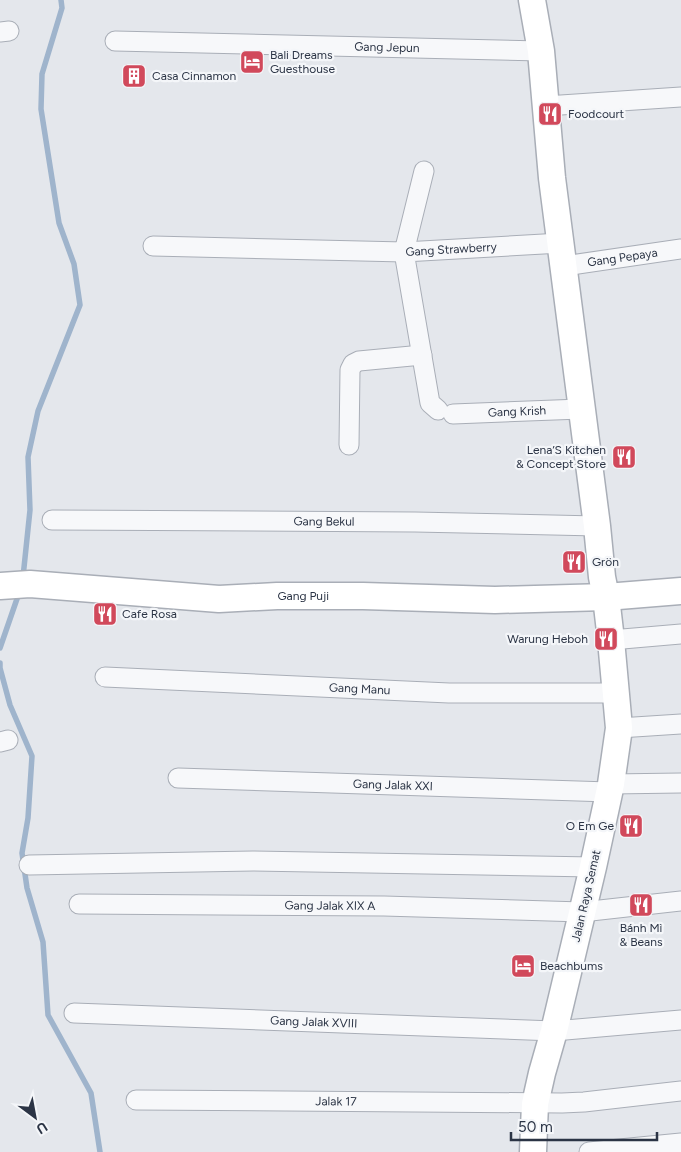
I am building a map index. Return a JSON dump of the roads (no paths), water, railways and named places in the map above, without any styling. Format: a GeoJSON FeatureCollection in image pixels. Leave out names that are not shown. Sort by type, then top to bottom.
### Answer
{"type":"FeatureCollection","features":[{"type":"Feature","properties":{"kind":"street","name":"Jalan Raya Semat"},"geometry":{"type":"LineString","coordinates":[[532,0],[541,51],[552,178],[606,597],[619,728],[610,788],[593,867],[554,1031],[542,1073],[536,1104],[533,1152]]}},
{"type":"Feature","properties":{"kind":"street","name":"Gang Jepun"},"geometry":{"type":"LineString","coordinates":[[115,41],[541,51]]}},
{"type":"Feature","properties":{"kind":"street"},"geometry":{"type":"LineString","coordinates":[[546,106],[681,97]]}},
{"type":"Feature","properties":{"kind":"street"},"geometry":{"type":"LineString","coordinates":[[153,246],[404,252],[424,171]]}},
{"type":"Feature","properties":{"kind":"street","name":"Gang Pepaya"},"geometry":{"type":"LineString","coordinates":[[562,255],[681,250]]}},
{"type":"Feature","properties":{"kind":"street","name":"Gang Strawberry"},"geometry":{"type":"LineString","coordinates":[[440,409],[422,355],[404,252],[562,255]]}},
{"type":"Feature","properties":{"kind":"street"},"geometry":{"type":"LineString","coordinates":[[349,445],[350,370],[353,364],[359,361],[422,355]]}},
{"type":"Feature","properties":{"kind":"street","name":"Gang Krish"},"geometry":{"type":"LineString","coordinates":[[440,409],[581,409]]}},
{"type":"Feature","properties":{"kind":"street","name":"Gang Bekul"},"geometry":{"type":"LineString","coordinates":[[52,520],[415,522],[597,526]]}},
{"type":"Feature","properties":{"kind":"street","name":"Gang Puji"},"geometry":{"type":"LineString","coordinates":[[0,586],[30,584],[218,599],[277,596],[363,596],[495,600],[606,597],[681,591]]}},
{"type":"Feature","properties":{"kind":"street"},"geometry":{"type":"LineString","coordinates":[[611,640],[681,634]]}},
{"type":"Feature","properties":{"kind":"street","name":"Gang Manu"},"geometry":{"type":"LineString","coordinates":[[105,677],[449,693],[616,693]]}},
{"type":"Feature","properties":{"kind":"street"},"geometry":{"type":"LineString","coordinates":[[619,728],[681,724]]}},
{"type":"Feature","properties":{"kind":"street","name":"Gang Jalak XXI"},"geometry":{"type":"LineString","coordinates":[[178,778],[610,788],[681,783]]}},
{"type":"Feature","properties":{"kind":"street"},"geometry":{"type":"LineString","coordinates":[[29,864],[253,861],[593,867]]}},
{"type":"Feature","properties":{"kind":"street","name":"Gang Jalak XIX A"},"geometry":{"type":"LineString","coordinates":[[79,904],[384,906],[582,912],[681,901]]}},
{"type":"Feature","properties":{"kind":"street","name":"Gang Jalak XVIII"},"geometry":{"type":"LineString","coordinates":[[74,1013],[554,1031],[681,1020]]}},
{"type":"Feature","properties":{"kind":"street","name":"Jalak 17"},"geometry":{"type":"LineString","coordinates":[[136,1100],[536,1104],[584,1102],[681,1091]]}},
{"type":"Feature","properties":{"kind":"street"},"geometry":{"type":"LineString","coordinates":[[589,1152],[681,1143]]}},
{"type":"Feature","properties":{"kind":"waterway"},"geometry":{"type":"LineString","coordinates":[[23,577],[30,510],[28,457],[38,411],[80,305],[74,264],[59,223],[41,109],[42,74],[62,8],[61,0]]}},
{"type":"Feature","properties":{"kind":"waterway"},"geometry":{"type":"LineString","coordinates":[[0,648],[19,593]]}},
{"type":"Feature","properties":{"kind":"waterway"},"geometry":{"type":"LineString","coordinates":[[0,663],[10,705],[32,756],[28,818],[22,853],[27,888],[43,942],[48,1015],[91,1093],[100,1152]]}},
{"type":"Feature","properties":{"kind":"place","name":"Bali Dreams Guesthouse"},"geometry":{"type":"Point","coordinates":[252,62]}},
{"type":"Feature","properties":{"kind":"place","name":"Casa Cinnamon"},"geometry":{"type":"Point","coordinates":[134,76]}},
{"type":"Feature","properties":{"kind":"place","name":"Foodcourt"},"geometry":{"type":"Point","coordinates":[550,114]}},
{"type":"Feature","properties":{"kind":"place","name":"Lena’S Kitchen & Concept Store"},"geometry":{"type":"Point","coordinates":[624,457]}},
{"type":"Feature","properties":{"kind":"place","name":"Grön"},"geometry":{"type":"Point","coordinates":[574,562]}},
{"type":"Feature","properties":{"kind":"place","name":"Cafe Rosa"},"geometry":{"type":"Point","coordinates":[105,614]}},
{"type":"Feature","properties":{"kind":"place","name":"Warung Heboh"},"geometry":{"type":"Point","coordinates":[606,639]}},
{"type":"Feature","properties":{"kind":"place","name":"O Em Ge"},"geometry":{"type":"Point","coordinates":[631,826]}},
{"type":"Feature","properties":{"kind":"place","name":"Bánh Mì & Beans"},"geometry":{"type":"Point","coordinates":[641,905]}},
{"type":"Feature","properties":{"kind":"place","name":"Beachbums"},"geometry":{"type":"Point","coordinates":[523,966]}}]}
